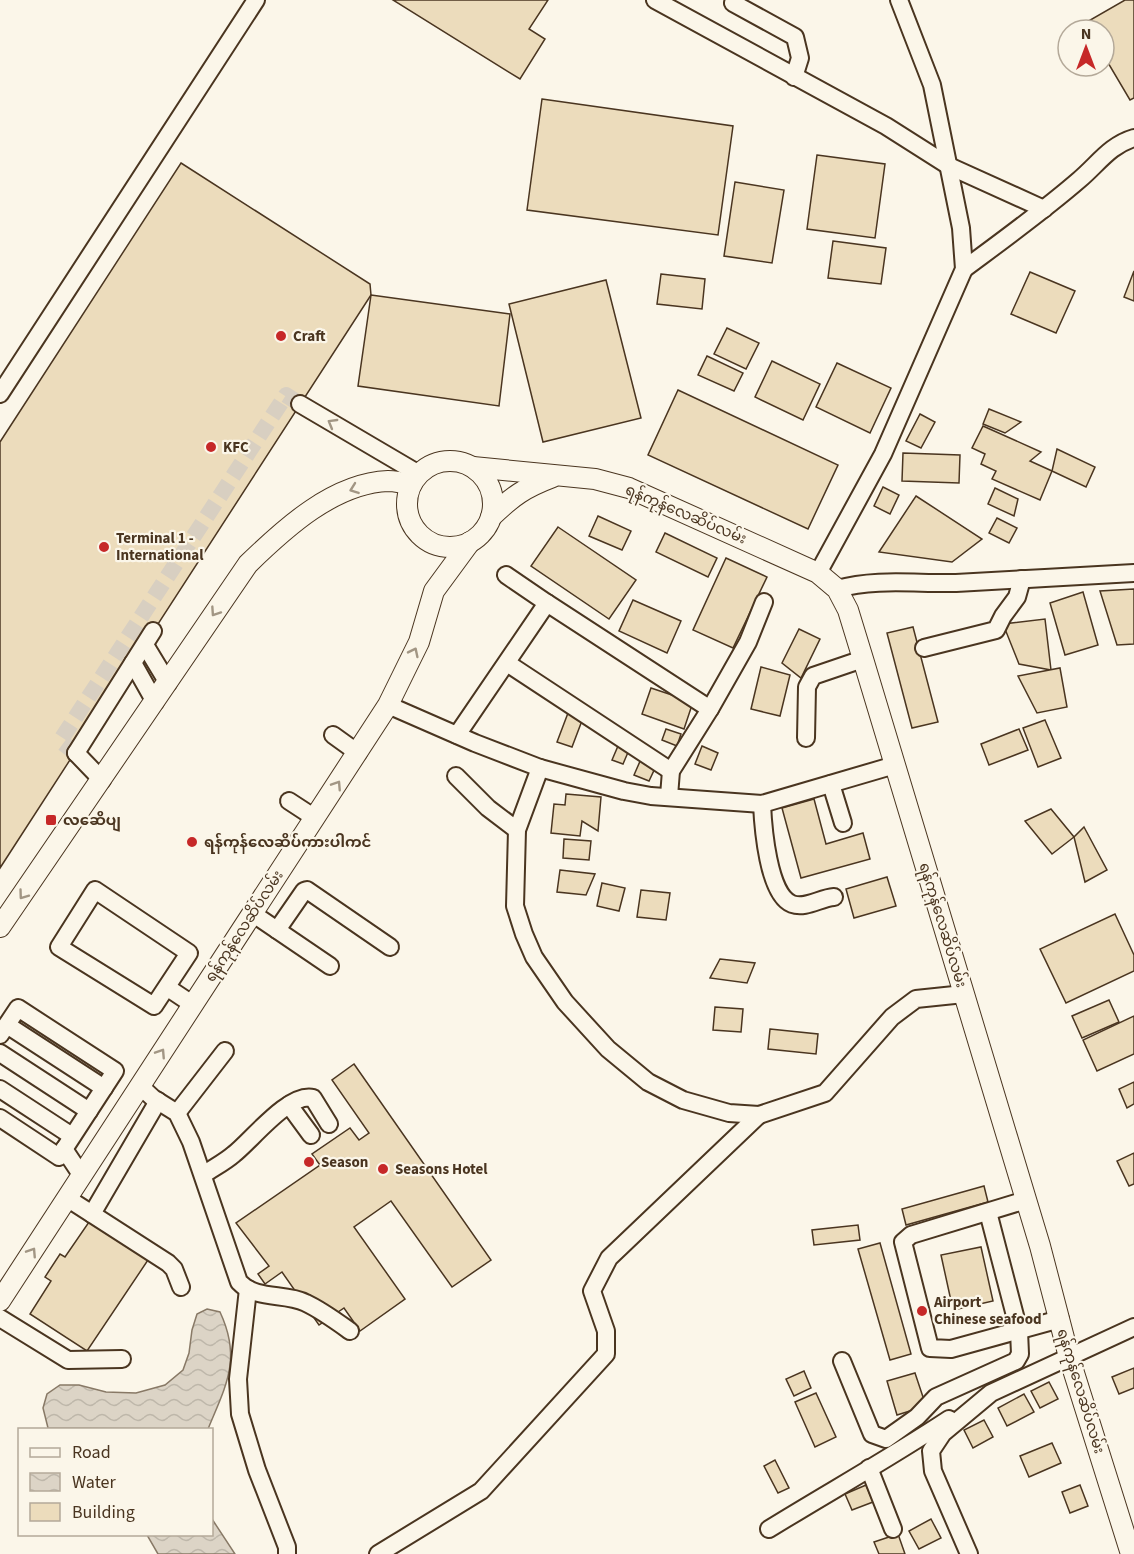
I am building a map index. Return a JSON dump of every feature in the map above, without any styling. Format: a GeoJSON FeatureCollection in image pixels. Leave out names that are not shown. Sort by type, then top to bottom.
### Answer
{"type":"FeatureCollection","features":[{"type":"Feature","properties":{"kind":"main road"},"geometry":{"type":"LineString","coordinates":[[445,461],[460,462],[473,467],[484,477],[491,489],[494,503],[491,517],[479,535],[470,542],[458,546],[444,546],[431,542],[412,524],[407,511],[407,498],[415,479],[431,465],[445,461]]}},
{"type":"Feature","properties":{"kind":"main road","name":"ရန်ကုန်လေဆိပ်လမ်း"},"geometry":{"type":"LineString","coordinates":[[473,467],[595,479],[628,488],[818,573],[837,589],[848,610],[864,659],[1026,1200],[1070,1357],[1131,1554]]}},
{"type":"Feature","properties":{"kind":"main road","name":"ရန်ကုန်လေဆိပ်လမ်း"},"geometry":{"type":"LineString","coordinates":[[491,517],[527,487],[558,475]]}},
{"type":"Feature","properties":{"kind":"main road"},"geometry":{"type":"LineString","coordinates":[[0,927],[248,564],[283,530],[309,511],[340,494],[371,483],[415,479]]}},
{"type":"Feature","properties":{"kind":"main road","name":"ရန်ကုန်လေဆိပ်လမ်း"},"geometry":{"type":"LineString","coordinates":[[0,1301],[388,705],[418,642],[434,591],[470,542]]}},
{"type":"Feature","properties":{"kind":"street"},"geometry":{"type":"LineString","coordinates":[[0,394],[256,0]]}},
{"type":"Feature","properties":{"kind":"street"},"geometry":{"type":"LineString","coordinates":[[655,0],[886,126],[949,166],[1044,209]]}},
{"type":"Feature","properties":{"kind":"street"},"geometry":{"type":"LineString","coordinates":[[818,573],[883,454],[964,269],[961,228],[932,85],[899,0]]}},
{"type":"Feature","properties":{"kind":"street"},"geometry":{"type":"LineString","coordinates":[[733,3],[795,37],[800,58],[794,77]]}},
{"type":"Feature","properties":{"kind":"street"},"geometry":{"type":"LineString","coordinates":[[964,269],[1081,179],[1112,148],[1123,141],[1134,138]]}},
{"type":"Feature","properties":{"kind":"street"},"geometry":{"type":"LineString","coordinates":[[300,404],[415,479]]}},
{"type":"Feature","properties":{"kind":"street"},"geometry":{"type":"LineString","coordinates":[[837,589],[873,583],[954,583],[1134,573]]}},
{"type":"Feature","properties":{"kind":"street"},"geometry":{"type":"LineString","coordinates":[[506,575],[711,709]]}},
{"type":"Feature","properties":{"kind":"street"},"geometry":{"type":"LineString","coordinates":[[924,648],[996,630],[1003,615],[1017,597],[1022,579]]}},
{"type":"Feature","properties":{"kind":"street"},"geometry":{"type":"LineString","coordinates":[[669,796],[671,771],[711,709],[748,642],[764,602]]}},
{"type":"Feature","properties":{"kind":"street"},"geometry":{"type":"LineString","coordinates":[[458,735],[547,603]]}},
{"type":"Feature","properties":{"kind":"street"},"geometry":{"type":"LineString","coordinates":[[102,780],[76,753],[149,638],[168,682]]}},
{"type":"Feature","properties":{"kind":"street"},"geometry":{"type":"LineString","coordinates":[[806,738],[807,687],[810,680],[813,676],[864,659]]}},
{"type":"Feature","properties":{"kind":"street"},"geometry":{"type":"LineString","coordinates":[[133,663],[155,702]]}},
{"type":"Feature","properties":{"kind":"street"},"geometry":{"type":"LineString","coordinates":[[507,663],[671,771]]}},
{"type":"Feature","properties":{"kind":"street"},"geometry":{"type":"LineString","coordinates":[[388,705],[540,768],[651,796],[762,804],[895,765]]}},
{"type":"Feature","properties":{"kind":"street"},"geometry":{"type":"LineString","coordinates":[[333,735],[358,753]]}},
{"type":"Feature","properties":{"kind":"street"},"geometry":{"type":"LineString","coordinates":[[540,768],[517,830],[515,906],[534,957],[565,1002],[608,1049],[648,1082],[683,1100],[729,1113],[759,1115],[825,1093],[892,1017],[916,999],[964,994]]}},
{"type":"Feature","properties":{"kind":"street"},"geometry":{"type":"LineString","coordinates":[[456,776],[488,808],[517,830]]}},
{"type":"Feature","properties":{"kind":"street"},"geometry":{"type":"LineString","coordinates":[[831,784],[843,823]]}},
{"type":"Feature","properties":{"kind":"street"},"geometry":{"type":"LineString","coordinates":[[289,801],[315,818]]}},
{"type":"Feature","properties":{"kind":"street"},"geometry":{"type":"LineString","coordinates":[[762,804],[766,842],[776,888],[783,898],[792,904],[803,906],[827,897],[834,897]]}},
{"type":"Feature","properties":{"kind":"street"},"geometry":{"type":"LineString","coordinates":[[95,890],[189,953],[168,988],[154,1006],[59,947],[95,890]]}},
{"type":"Feature","properties":{"kind":"street"},"geometry":{"type":"LineString","coordinates":[[277,930],[305,890],[390,947]]}},
{"type":"Feature","properties":{"kind":"street"},"geometry":{"type":"LineString","coordinates":[[252,913],[330,966]]}},
{"type":"Feature","properties":{"kind":"street"},"geometry":{"type":"LineString","coordinates":[[168,988],[192,1004]]}},
{"type":"Feature","properties":{"kind":"street"},"geometry":{"type":"LineString","coordinates":[[0,1118],[59,1157],[115,1071],[18,1008],[3,1030]]}},
{"type":"Feature","properties":{"kind":"street"},"geometry":{"type":"LineString","coordinates":[[177,1113],[225,1051]]}},
{"type":"Feature","properties":{"kind":"street"},"geometry":{"type":"LineString","coordinates":[[0,1053],[89,1111]]}},
{"type":"Feature","properties":{"kind":"street"},"geometry":{"type":"LineString","coordinates":[[140,1086],[177,1113],[203,1175],[236,1277],[243,1286],[261,1294],[305,1302],[350,1331]]}},
{"type":"Feature","properties":{"kind":"street"},"geometry":{"type":"LineString","coordinates":[[0,1089],[68,1143],[81,1176]]}},
{"type":"Feature","properties":{"kind":"street"},"geometry":{"type":"LineString","coordinates":[[203,1175],[235,1154],[271,1119],[301,1099],[310,1097],[329,1124]]}},
{"type":"Feature","properties":{"kind":"street"},"geometry":{"type":"LineString","coordinates":[[92,1214],[158,1101]]}},
{"type":"Feature","properties":{"kind":"street"},"geometry":{"type":"LineString","coordinates":[[289,1106],[310,1135]]}},
{"type":"Feature","properties":{"kind":"street"},"geometry":{"type":"LineString","coordinates":[[378,1554],[481,1491],[600,1362],[606,1354],[606,1331],[592,1291],[609,1258],[759,1115]]}},
{"type":"Feature","properties":{"kind":"street"},"geometry":{"type":"LineString","coordinates":[[68,1198],[168,1263],[174,1269],[181,1287]]}},
{"type":"Feature","properties":{"kind":"street"},"geometry":{"type":"LineString","coordinates":[[1026,1200],[911,1235],[903,1242],[930,1348],[951,1350],[1060,1319]]}},
{"type":"Feature","properties":{"kind":"street"},"geometry":{"type":"LineString","coordinates":[[842,1361],[872,1434],[886,1439],[917,1418],[936,1396],[1016,1360],[1020,1354],[1019,1331],[988,1212]]}},
{"type":"Feature","properties":{"kind":"street"},"geometry":{"type":"LineString","coordinates":[[248,1289],[238,1379],[240,1414],[257,1470],[287,1547],[287,1554]]}},
{"type":"Feature","properties":{"kind":"street"},"geometry":{"type":"LineString","coordinates":[[0,1318],[68,1360],[122,1359]]}},
{"type":"Feature","properties":{"kind":"street"},"geometry":{"type":"LineString","coordinates":[[969,1554],[933,1471],[931,1451],[943,1433],[991,1393],[1134,1327]]}},
{"type":"Feature","properties":{"kind":"street"},"geometry":{"type":"LineString","coordinates":[[769,1529],[886,1460],[963,1409],[973,1407]]}},
{"type":"Feature","properties":{"kind":"street"},"geometry":{"type":"LineString","coordinates":[[869,1468],[893,1529]]}},
{"type":"Feature","properties":{"kind":"water"},"geometry":{"type":"Polygon","coordinates":[[[207,1309],[220,1312],[230,1344],[231,1358],[226,1385],[208,1428],[48,1428],[43,1408],[47,1394],[60,1385],[79,1385],[106,1392],[136,1393],[165,1385],[183,1370],[197,1314],[207,1309]]]}},
{"type":"Feature","properties":{"kind":"water"},"geometry":{"type":"Polygon","coordinates":[[[213,1521],[235,1554],[158,1554],[148,1536],[213,1536],[213,1521]]]}},
{"type":"Feature","properties":{"kind":"building"},"geometry":{"type":"Polygon","coordinates":[[[393,0],[548,0],[529,29],[545,39],[520,79],[393,0]]]}},
{"type":"Feature","properties":{"kind":"building"},"geometry":{"type":"Polygon","coordinates":[[[1125,0],[1134,0],[1134,98],[1130,100],[1116,76],[1116,18],[1094,18],[1125,0]]]}},
{"type":"Feature","properties":{"kind":"building"},"geometry":{"type":"Polygon","coordinates":[[[542,99],[733,126],[718,235],[527,210],[542,99]]]}},
{"type":"Feature","properties":{"kind":"building"},"geometry":{"type":"Polygon","coordinates":[[[817,155],[885,164],[875,238],[807,229],[817,155]]]}},
{"type":"Feature","properties":{"kind":"building","name":"Terminal 1 - International"},"geometry":{"type":"Polygon","coordinates":[[[181,163],[370,284],[371,295],[0,868],[0,442],[181,163]]]}},
{"type":"Feature","properties":{"kind":"building"},"geometry":{"type":"Polygon","coordinates":[[[735,182],[784,190],[772,263],[724,256],[735,182]]]}},
{"type":"Feature","properties":{"kind":"building"},"geometry":{"type":"Polygon","coordinates":[[[833,241],[886,248],[881,284],[828,278],[833,241]]]}},
{"type":"Feature","properties":{"kind":"building"},"geometry":{"type":"Polygon","coordinates":[[[1134,271],[1134,301],[1124,297],[1134,271]]]}},
{"type":"Feature","properties":{"kind":"building"},"geometry":{"type":"Polygon","coordinates":[[[1030,272],[1075,291],[1056,333],[1011,314],[1030,272]]]}},
{"type":"Feature","properties":{"kind":"building"},"geometry":{"type":"Polygon","coordinates":[[[661,274],[705,279],[702,309],[657,304],[661,274]]]}},
{"type":"Feature","properties":{"kind":"building"},"geometry":{"type":"Polygon","coordinates":[[[606,280],[641,418],[543,442],[509,304],[606,280]]]}},
{"type":"Feature","properties":{"kind":"building"},"geometry":{"type":"Polygon","coordinates":[[[371,295],[510,314],[499,406],[358,386],[371,295]]]}},
{"type":"Feature","properties":{"kind":"building"},"geometry":{"type":"Polygon","coordinates":[[[727,328],[759,343],[746,369],[714,354],[727,328]]]}},
{"type":"Feature","properties":{"kind":"building"},"geometry":{"type":"Polygon","coordinates":[[[707,356],[743,373],[734,391],[698,375],[707,356]]]}},
{"type":"Feature","properties":{"kind":"building"},"geometry":{"type":"Polygon","coordinates":[[[772,361],[820,384],[803,420],[755,397],[772,361]]]}},
{"type":"Feature","properties":{"kind":"building"},"geometry":{"type":"Polygon","coordinates":[[[837,363],[891,388],[870,433],[816,407],[837,363]]]}},
{"type":"Feature","properties":{"kind":"building"},"geometry":{"type":"Polygon","coordinates":[[[678,390],[838,465],[808,529],[648,455],[678,390]]]}},
{"type":"Feature","properties":{"kind":"building"},"geometry":{"type":"Polygon","coordinates":[[[989,409],[1021,422],[1005,433],[983,424],[989,409]]]}},
{"type":"Feature","properties":{"kind":"building"},"geometry":{"type":"Polygon","coordinates":[[[920,414],[935,422],[921,448],[906,441],[920,414]]]}},
{"type":"Feature","properties":{"kind":"building"},"geometry":{"type":"Polygon","coordinates":[[[983,426],[1041,452],[1030,461],[1052,471],[1040,500],[992,479],[996,471],[981,464],[985,454],[972,448],[983,426]]]}},
{"type":"Feature","properties":{"kind":"building"},"geometry":{"type":"Polygon","coordinates":[[[1057,449],[1095,467],[1086,487],[1052,471],[1057,449]]]}},
{"type":"Feature","properties":{"kind":"building"},"geometry":{"type":"Polygon","coordinates":[[[903,453],[960,455],[959,483],[902,481],[903,453]]]}},
{"type":"Feature","properties":{"kind":"building"},"geometry":{"type":"Polygon","coordinates":[[[883,487],[899,495],[890,514],[874,506],[883,487]]]}},
{"type":"Feature","properties":{"kind":"building"},"geometry":{"type":"Polygon","coordinates":[[[995,488],[1018,499],[1014,516],[988,504],[995,488]]]}},
{"type":"Feature","properties":{"kind":"building"},"geometry":{"type":"Polygon","coordinates":[[[916,496],[982,539],[952,562],[879,552],[916,496]]]}},
{"type":"Feature","properties":{"kind":"building"},"geometry":{"type":"Polygon","coordinates":[[[598,516],[631,531],[622,550],[589,536],[598,516]]]}},
{"type":"Feature","properties":{"kind":"building"},"geometry":{"type":"Polygon","coordinates":[[[997,518],[1017,528],[1009,543],[989,533],[997,518]]]}},
{"type":"Feature","properties":{"kind":"building"},"geometry":{"type":"Polygon","coordinates":[[[558,527],[636,580],[609,619],[531,566],[558,527]]]}},
{"type":"Feature","properties":{"kind":"building"},"geometry":{"type":"Polygon","coordinates":[[[665,533],[717,558],[708,577],[656,552],[665,533]]]}},
{"type":"Feature","properties":{"kind":"building"},"geometry":{"type":"Polygon","coordinates":[[[726,558],[767,577],[733,648],[693,630],[726,558]]]}},
{"type":"Feature","properties":{"kind":"building"},"geometry":{"type":"Polygon","coordinates":[[[1134,589],[1134,644],[1117,645],[1100,591],[1134,589]]]}},
{"type":"Feature","properties":{"kind":"building"},"geometry":{"type":"Polygon","coordinates":[[[1083,592],[1098,645],[1065,655],[1050,603],[1083,592]]]}},
{"type":"Feature","properties":{"kind":"building"},"geometry":{"type":"Polygon","coordinates":[[[633,600],[681,621],[667,653],[619,631],[633,600]]]}},
{"type":"Feature","properties":{"kind":"building"},"geometry":{"type":"Polygon","coordinates":[[[1045,619],[1051,670],[1019,664],[1003,624],[1045,619]]]}},
{"type":"Feature","properties":{"kind":"building"},"geometry":{"type":"Polygon","coordinates":[[[913,627],[938,722],[912,728],[887,633],[913,627]]]}},
{"type":"Feature","properties":{"kind":"building"},"geometry":{"type":"Polygon","coordinates":[[[799,629],[820,639],[801,678],[782,663],[799,629]]]}},
{"type":"Feature","properties":{"kind":"building"},"geometry":{"type":"Polygon","coordinates":[[[761,667],[790,675],[780,716],[751,709],[761,667]]]}},
{"type":"Feature","properties":{"kind":"building"},"geometry":{"type":"Polygon","coordinates":[[[1060,668],[1067,707],[1037,713],[1018,676],[1060,668]]]}},
{"type":"Feature","properties":{"kind":"building"},"geometry":{"type":"Polygon","coordinates":[[[651,688],[693,702],[684,729],[642,714],[651,688]]]}},
{"type":"Feature","properties":{"kind":"building"},"geometry":{"type":"Polygon","coordinates":[[[568,713],[583,718],[572,747],[557,742],[568,713]]]}},
{"type":"Feature","properties":{"kind":"building"},"geometry":{"type":"Polygon","coordinates":[[[1045,720],[1061,758],[1038,767],[1023,728],[1045,720]]]}},
{"type":"Feature","properties":{"kind":"building"},"geometry":{"type":"Polygon","coordinates":[[[666,729],[681,734],[677,746],[662,740],[666,729]]]}},
{"type":"Feature","properties":{"kind":"building"},"geometry":{"type":"Polygon","coordinates":[[[1019,729],[1028,750],[989,765],[981,744],[1019,729]]]}},
{"type":"Feature","properties":{"kind":"building"},"geometry":{"type":"Polygon","coordinates":[[[618,746],[629,750],[623,764],[612,760],[618,746]]]}},
{"type":"Feature","properties":{"kind":"building"},"geometry":{"type":"Polygon","coordinates":[[[702,746],[718,753],[711,770],[695,764],[702,746]]]}},
{"type":"Feature","properties":{"kind":"building"},"geometry":{"type":"Polygon","coordinates":[[[641,759],[656,766],[649,781],[634,775],[641,759]]]}},
{"type":"Feature","properties":{"kind":"building"},"geometry":{"type":"Polygon","coordinates":[[[566,794],[601,797],[598,831],[582,821],[580,836],[551,833],[554,804],[565,805],[566,794]]]}},
{"type":"Feature","properties":{"kind":"building"},"geometry":{"type":"Polygon","coordinates":[[[814,799],[826,844],[863,833],[870,859],[801,878],[782,808],[814,799]]]}},
{"type":"Feature","properties":{"kind":"building"},"geometry":{"type":"Polygon","coordinates":[[[1051,809],[1074,837],[1052,854],[1025,821],[1051,809]]]}},
{"type":"Feature","properties":{"kind":"building"},"geometry":{"type":"Polygon","coordinates":[[[1084,827],[1107,870],[1085,882],[1074,837],[1084,827]]]}},
{"type":"Feature","properties":{"kind":"building"},"geometry":{"type":"Polygon","coordinates":[[[564,839],[591,841],[589,860],[563,858],[564,839]]]}},
{"type":"Feature","properties":{"kind":"building"},"geometry":{"type":"Polygon","coordinates":[[[560,870],[595,874],[586,895],[557,892],[560,870]]]}},
{"type":"Feature","properties":{"kind":"building"},"geometry":{"type":"Polygon","coordinates":[[[887,877],[896,906],[854,918],[846,889],[887,877]]]}},
{"type":"Feature","properties":{"kind":"building"},"geometry":{"type":"Polygon","coordinates":[[[602,883],[625,888],[619,911],[597,906],[602,883]]]}},
{"type":"Feature","properties":{"kind":"building"},"geometry":{"type":"Polygon","coordinates":[[[641,890],[670,893],[666,920],[637,917],[641,890]]]}},
{"type":"Feature","properties":{"kind":"building"},"geometry":{"type":"Polygon","coordinates":[[[1115,914],[1134,955],[1134,971],[1066,1003],[1040,949],[1115,914]]]}},
{"type":"Feature","properties":{"kind":"building"},"geometry":{"type":"Polygon","coordinates":[[[720,959],[755,963],[747,983],[710,978],[720,959]]]}},
{"type":"Feature","properties":{"kind":"building"},"geometry":{"type":"Polygon","coordinates":[[[1109,1000],[1119,1022],[1082,1038],[1072,1016],[1109,1000]]]}},
{"type":"Feature","properties":{"kind":"building"},"geometry":{"type":"Polygon","coordinates":[[[715,1007],[743,1009],[741,1032],[713,1030],[715,1007]]]}},
{"type":"Feature","properties":{"kind":"building"},"geometry":{"type":"Polygon","coordinates":[[[1134,1016],[1134,1054],[1097,1071],[1083,1040],[1134,1016]]]}},
{"type":"Feature","properties":{"kind":"building"},"geometry":{"type":"Polygon","coordinates":[[[770,1029],[818,1034],[816,1054],[768,1049],[770,1029]]]}},
{"type":"Feature","properties":{"kind":"building"},"geometry":{"type":"Polygon","coordinates":[[[354,1064],[491,1260],[452,1287],[391,1201],[354,1227],[405,1299],[360,1331],[344,1308],[319,1325],[282,1272],[265,1284],[258,1274],[269,1266],[236,1223],[320,1165],[312,1154],[350,1128],[359,1140],[369,1133],[332,1080],[354,1064]]]}},
{"type":"Feature","properties":{"kind":"building"},"geometry":{"type":"Polygon","coordinates":[[[1134,1082],[1134,1104],[1127,1108],[1119,1089],[1134,1082]]]}},
{"type":"Feature","properties":{"kind":"building"},"geometry":{"type":"Polygon","coordinates":[[[1134,1153],[1134,1184],[1129,1186],[1117,1161],[1134,1153]]]}},
{"type":"Feature","properties":{"kind":"building"},"geometry":{"type":"Polygon","coordinates":[[[984,1186],[988,1202],[906,1225],[902,1209],[984,1186]]]}},
{"type":"Feature","properties":{"kind":"building"},"geometry":{"type":"Polygon","coordinates":[[[89,1222],[148,1260],[87,1351],[30,1314],[51,1281],[45,1277],[60,1254],[65,1257],[89,1222]]]}},
{"type":"Feature","properties":{"kind":"building"},"geometry":{"type":"Polygon","coordinates":[[[858,1225],[860,1240],[814,1245],[812,1230],[858,1225]]]}},
{"type":"Feature","properties":{"kind":"building"},"geometry":{"type":"Polygon","coordinates":[[[880,1243],[911,1354],[890,1360],[858,1249],[880,1243]]]}},
{"type":"Feature","properties":{"kind":"building"},"geometry":{"type":"Polygon","coordinates":[[[981,1247],[993,1301],[953,1310],[941,1255],[981,1247]]]}},
{"type":"Feature","properties":{"kind":"building"},"geometry":{"type":"Polygon","coordinates":[[[1134,1368],[1134,1388],[1119,1394],[1112,1377],[1134,1368]]]}},
{"type":"Feature","properties":{"kind":"building"},"geometry":{"type":"Polygon","coordinates":[[[804,1371],[811,1388],[794,1396],[786,1379],[804,1371]]]}},
{"type":"Feature","properties":{"kind":"building"},"geometry":{"type":"Polygon","coordinates":[[[915,1373],[926,1406],[897,1415],[887,1381],[915,1373]]]}},
{"type":"Feature","properties":{"kind":"building"},"geometry":{"type":"Polygon","coordinates":[[[1049,1382],[1058,1399],[1040,1408],[1031,1391],[1049,1382]]]}},
{"type":"Feature","properties":{"kind":"building"},"geometry":{"type":"Polygon","coordinates":[[[816,1393],[836,1437],[815,1447],[795,1402],[816,1393]]]}},
{"type":"Feature","properties":{"kind":"building"},"geometry":{"type":"Polygon","coordinates":[[[1024,1394],[1034,1412],[1007,1426],[998,1408],[1024,1394]]]}},
{"type":"Feature","properties":{"kind":"building"},"geometry":{"type":"Polygon","coordinates":[[[984,1420],[993,1437],[973,1448],[964,1430],[984,1420]]]}},
{"type":"Feature","properties":{"kind":"building"},"geometry":{"type":"Polygon","coordinates":[[[1052,1443],[1061,1463],[1029,1477],[1020,1456],[1052,1443]]]}},
{"type":"Feature","properties":{"kind":"building"},"geometry":{"type":"Polygon","coordinates":[[[775,1460],[789,1488],[778,1493],[764,1466],[775,1460]]]}},
{"type":"Feature","properties":{"kind":"building"},"geometry":{"type":"Polygon","coordinates":[[[866,1485],[873,1502],[852,1510],[845,1494],[866,1485]]]}},
{"type":"Feature","properties":{"kind":"building"},"geometry":{"type":"Polygon","coordinates":[[[1080,1485],[1088,1506],[1070,1513],[1062,1492],[1080,1485]]]}},
{"type":"Feature","properties":{"kind":"building"},"geometry":{"type":"Polygon","coordinates":[[[931,1519],[941,1538],[919,1549],[909,1531],[931,1519]]]}},
{"type":"Feature","properties":{"kind":"building"},"geometry":{"type":"Polygon","coordinates":[[[898,1534],[905,1554],[879,1554],[874,1542],[898,1534]]]}},
{"type":"Feature","properties":{"kind":"tunnel"},"geometry":{"type":"LineString","coordinates":[[76,753],[60,741],[286,395],[300,404]]}},
{"type":"Feature","properties":{"kind":"place","name":"Craft"},"geometry":{"type":"Point","coordinates":[281,336]}},
{"type":"Feature","properties":{"kind":"place","name":"KFC"},"geometry":{"type":"Point","coordinates":[211,447]}},
{"type":"Feature","properties":{"kind":"place","name":"Terminal 1 - International"},"geometry":{"type":"Point","coordinates":[104,547]}},
{"type":"Feature","properties":{"kind":"place","name":"လဆေိပျ"},"geometry":{"type":"Point","coordinates":[51,820]}},
{"type":"Feature","properties":{"kind":"place","name":"ရန်ကုန်လေဆိပ်ကားပါကင်"},"geometry":{"type":"Point","coordinates":[192,842]}},
{"type":"Feature","properties":{"kind":"place","name":"Season"},"geometry":{"type":"Point","coordinates":[309,1162]}},
{"type":"Feature","properties":{"kind":"place","name":"Seasons Hotel"},"geometry":{"type":"Point","coordinates":[383,1169]}},
{"type":"Feature","properties":{"kind":"place","name":"Airport Chinese seafood"},"geometry":{"type":"Point","coordinates":[922,1311]}}]}
